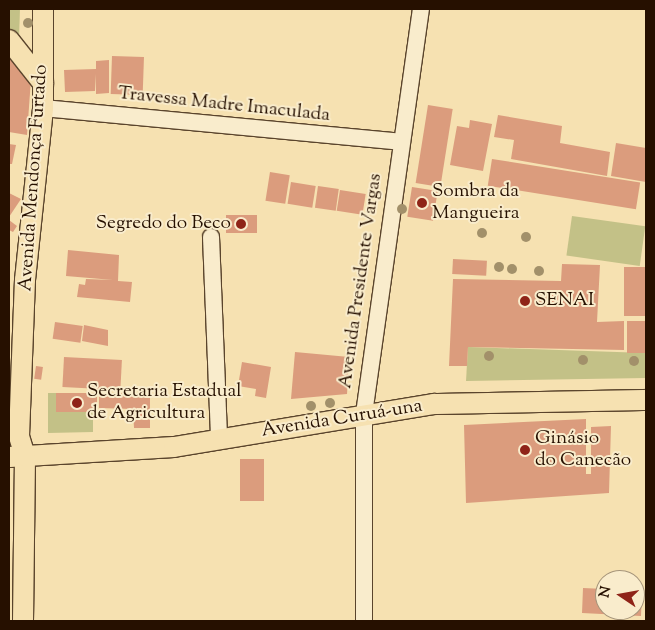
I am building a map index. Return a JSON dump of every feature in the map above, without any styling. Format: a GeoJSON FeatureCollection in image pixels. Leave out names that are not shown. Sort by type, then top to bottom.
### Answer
{"type":"FeatureCollection","features":[{"type":"Feature","properties":{"kind":"main road","name":"Avenida Mendonça Furtado"},"geometry":{"type":"LineString","coordinates":[[23,621],[14,462],[19,436],[25,280],[43,108],[43,9]]}},
{"type":"Feature","properties":{"kind":"main road"},"geometry":{"type":"LineString","coordinates":[[9,40],[43,83]]}},
{"type":"Feature","properties":{"kind":"main road","name":"Avenida Curuá-una"},"geometry":{"type":"LineString","coordinates":[[14,462],[174,448],[364,414],[434,404],[646,400]]}},
{"type":"Feature","properties":{"kind":"street","name":"Avenida Presidente Vargas"},"geometry":{"type":"LineString","coordinates":[[364,621],[364,414],[400,142],[421,9]]}},
{"type":"Feature","properties":{"kind":"street","name":"Travessa Madre Imaculada"},"geometry":{"type":"LineString","coordinates":[[43,108],[400,142]]}},
{"type":"Feature","properties":{"kind":"street"},"geometry":{"type":"LineString","coordinates":[[210,237],[219,439]]}},
{"type":"Feature","properties":{"kind":"shaded area"},"geometry":{"type":"Polygon","coordinates":[[[9,9],[20,9],[19,39],[9,35],[9,9]]]}},
{"type":"Feature","properties":{"kind":"shaded area"},"geometry":{"type":"Polygon","coordinates":[[[572,216],[645,226],[640,266],[566,256],[572,216]]]}},
{"type":"Feature","properties":{"kind":"shaded area"},"geometry":{"type":"Polygon","coordinates":[[[468,347],[646,353],[646,378],[466,381],[468,347]]]}},
{"type":"Feature","properties":{"kind":"shaded area"},"geometry":{"type":"Polygon","coordinates":[[[48,393],[56,393],[57,412],[93,412],[93,432],[48,433],[48,393]]]}},
{"type":"Feature","properties":{"kind":"building"},"geometry":{"type":"Polygon","coordinates":[[[9,51],[31,79],[27,135],[9,132],[9,51]]]}},
{"type":"Feature","properties":{"kind":"building"},"geometry":{"type":"Polygon","coordinates":[[[112,56],[144,57],[143,95],[111,94],[112,56]]]}},
{"type":"Feature","properties":{"kind":"building"},"geometry":{"type":"Polygon","coordinates":[[[109,60],[109,93],[96,94],[96,74],[95,91],[65,92],[64,70],[96,69],[96,61],[109,60]]]}},
{"type":"Feature","properties":{"kind":"building"},"geometry":{"type":"Polygon","coordinates":[[[428,105],[453,109],[440,187],[416,183],[428,105]]]}},
{"type":"Feature","properties":{"kind":"building"},"geometry":{"type":"Polygon","coordinates":[[[498,115],[562,126],[560,143],[610,152],[607,176],[511,159],[514,140],[494,137],[498,115]]]}},
{"type":"Feature","properties":{"kind":"building"},"geometry":{"type":"Polygon","coordinates":[[[470,120],[492,124],[483,171],[450,165],[457,126],[469,128],[470,120]]]}},
{"type":"Feature","properties":{"kind":"building"},"geometry":{"type":"Polygon","coordinates":[[[616,143],[646,148],[646,182],[611,176],[616,143]]]}},
{"type":"Feature","properties":{"kind":"building"},"geometry":{"type":"Polygon","coordinates":[[[9,144],[16,145],[12,164],[9,164],[9,144]]]}},
{"type":"Feature","properties":{"kind":"building"},"geometry":{"type":"Polygon","coordinates":[[[492,159],[640,182],[636,209],[488,186],[492,159]]]}},
{"type":"Feature","properties":{"kind":"building"},"geometry":{"type":"Polygon","coordinates":[[[270,172],[290,175],[285,204],[265,201],[270,172]]]}},
{"type":"Feature","properties":{"kind":"building"},"geometry":{"type":"Polygon","coordinates":[[[291,182],[316,186],[312,208],[288,204],[291,182]]]}},
{"type":"Feature","properties":{"kind":"building"},"geometry":{"type":"Polygon","coordinates":[[[318,186],[339,189],[336,211],[315,208],[318,186]]]}},
{"type":"Feature","properties":{"kind":"building","name":"Sombra da Mangueira"},"geometry":{"type":"Polygon","coordinates":[[[412,187],[438,191],[433,221],[407,217],[412,187]]]}},
{"type":"Feature","properties":{"kind":"building"},"geometry":{"type":"Polygon","coordinates":[[[340,190],[366,194],[362,215],[337,211],[340,190]]]}},
{"type":"Feature","properties":{"kind":"building"},"geometry":{"type":"Polygon","coordinates":[[[9,193],[21,199],[9,217],[9,193]]]}},
{"type":"Feature","properties":{"kind":"building","name":"Segredo do Beco"},"geometry":{"type":"Polygon","coordinates":[[[226,215],[257,215],[257,233],[226,233],[226,215]]]}},
{"type":"Feature","properties":{"kind":"building"},"geometry":{"type":"Polygon","coordinates":[[[9,220],[17,226],[13,232],[9,230],[9,220]]]}},
{"type":"Feature","properties":{"kind":"building"},"geometry":{"type":"Polygon","coordinates":[[[68,250],[119,255],[118,281],[132,282],[130,302],[77,297],[79,284],[85,285],[86,279],[113,280],[66,276],[68,250]]]}},
{"type":"Feature","properties":{"kind":"building","name":"SENAI"},"geometry":{"type":"Polygon","coordinates":[[[453,259],[487,261],[486,276],[452,274],[453,259]]]}},
{"type":"Feature","properties":{"kind":"building","name":"SENAI"},"geometry":{"type":"Polygon","coordinates":[[[562,264],[600,265],[597,322],[624,321],[624,350],[468,347],[467,366],[449,366],[453,279],[561,281],[562,264]]]}},
{"type":"Feature","properties":{"kind":"building","name":"SENAI"},"geometry":{"type":"Polygon","coordinates":[[[624,267],[646,267],[646,316],[624,316],[624,267]]]}},
{"type":"Feature","properties":{"kind":"building","name":"SENAI"},"geometry":{"type":"Polygon","coordinates":[[[627,321],[646,321],[646,353],[627,353],[627,321]]]}},
{"type":"Feature","properties":{"kind":"building"},"geometry":{"type":"Polygon","coordinates":[[[55,322],[83,326],[80,343],[53,339],[55,322]]]}},
{"type":"Feature","properties":{"kind":"building"},"geometry":{"type":"Polygon","coordinates":[[[84,325],[108,330],[108,346],[82,341],[84,325]]]}},
{"type":"Feature","properties":{"kind":"building"},"geometry":{"type":"Polygon","coordinates":[[[295,352],[349,357],[347,394],[291,399],[295,352]]]}},
{"type":"Feature","properties":{"kind":"building"},"geometry":{"type":"Polygon","coordinates":[[[64,357],[122,360],[120,390],[62,387],[64,357]]]}},
{"type":"Feature","properties":{"kind":"building"},"geometry":{"type":"Polygon","coordinates":[[[242,362],[271,367],[266,398],[255,396],[256,389],[238,386],[242,362]]]}},
{"type":"Feature","properties":{"kind":"building"},"geometry":{"type":"Polygon","coordinates":[[[36,366],[43,367],[41,380],[34,379],[36,366]]]}},
{"type":"Feature","properties":{"kind":"building","name":"Secretaria Estadual de Agricultura"},"geometry":{"type":"Polygon","coordinates":[[[56,393],[97,393],[97,412],[56,412],[56,393]]]}},
{"type":"Feature","properties":{"kind":"building"},"geometry":{"type":"Polygon","coordinates":[[[99,393],[150,393],[150,428],[134,428],[133,409],[99,408],[99,393]]]}},
{"type":"Feature","properties":{"kind":"building","name":"Ginásio do Canecão"},"geometry":{"type":"Polygon","coordinates":[[[586,419],[586,474],[591,474],[591,427],[611,426],[609,493],[466,503],[464,425],[586,419]]]}},
{"type":"Feature","properties":{"kind":"building"},"geometry":{"type":"Polygon","coordinates":[[[240,459],[264,459],[264,501],[240,501],[240,459]]]}},
{"type":"Feature","properties":{"kind":"building"},"geometry":{"type":"Polygon","coordinates":[[[583,588],[595,589],[595,614],[582,613],[583,588]]]}},
{"type":"Feature","properties":{"kind":"place","name":"Sombra da Mangueira"},"geometry":{"type":"Point","coordinates":[422,203]}},
{"type":"Feature","properties":{"kind":"place","name":"Segredo do Beco"},"geometry":{"type":"Point","coordinates":[241,224]}},
{"type":"Feature","properties":{"kind":"place","name":"SENAI"},"geometry":{"type":"Point","coordinates":[525,301]}},
{"type":"Feature","properties":{"kind":"place","name":"Secretaria Estadual de Agricultura"},"geometry":{"type":"Point","coordinates":[77,403]}},
{"type":"Feature","properties":{"kind":"place","name":"Ginásio do Canecão"},"geometry":{"type":"Point","coordinates":[525,450]}}]}
